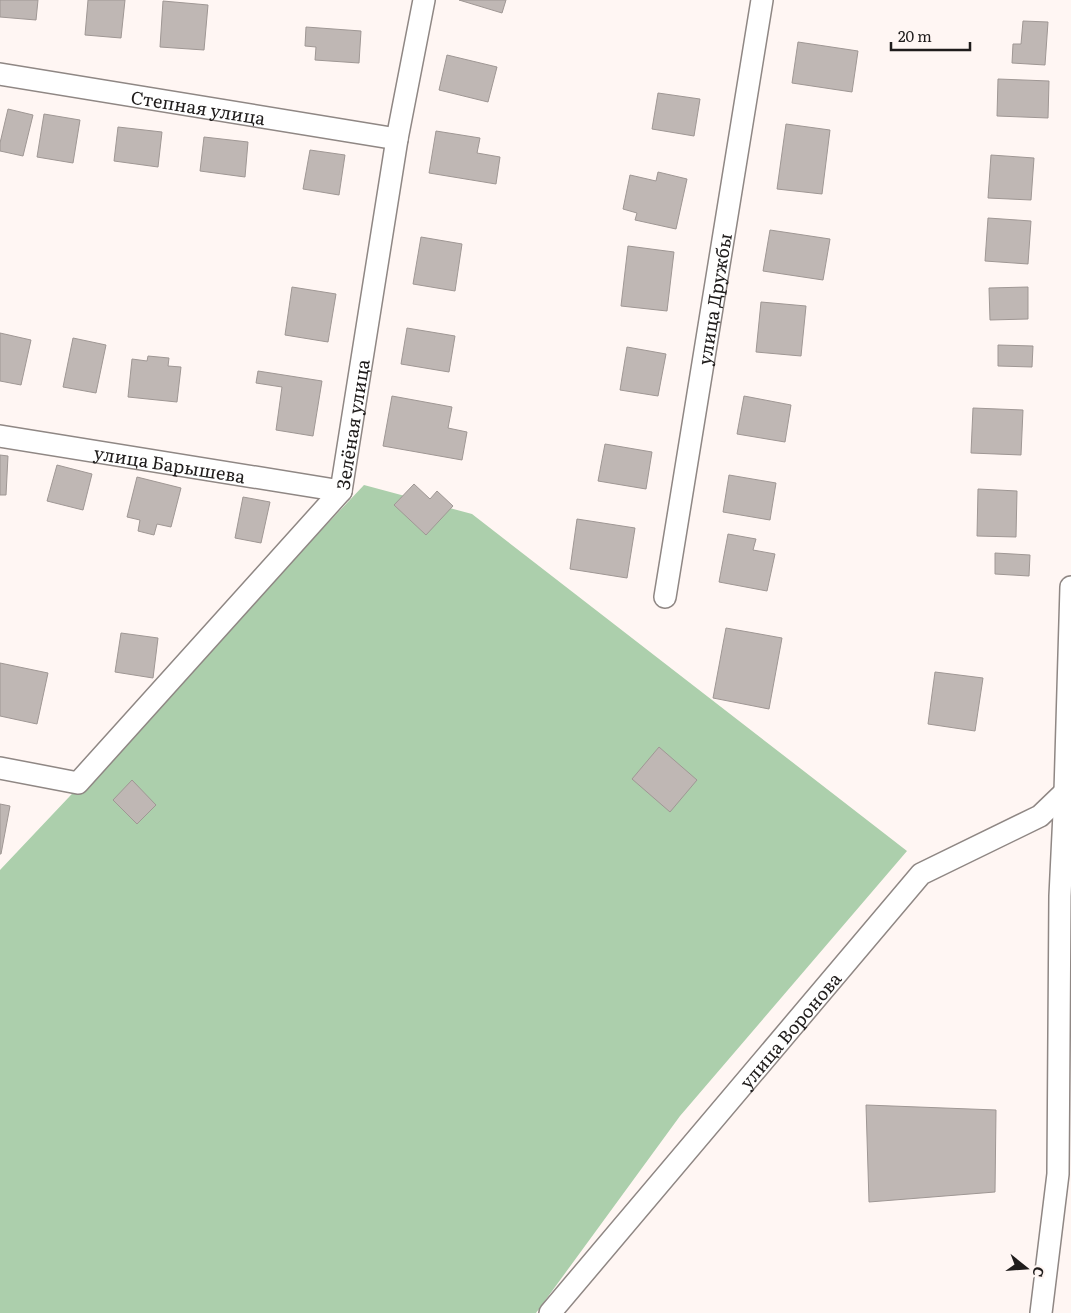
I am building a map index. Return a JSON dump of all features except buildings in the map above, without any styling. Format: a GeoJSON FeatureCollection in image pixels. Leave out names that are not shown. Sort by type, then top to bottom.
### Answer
{"type":"FeatureCollection","features":[{"type":"Feature","properties":{"kind":"street","name":"Зелёная улица"},"geometry":{"type":"LineString","coordinates":[[0,768],[78,783],[340,491],[397,139],[424,0]]}},
{"type":"Feature","properties":{"kind":"street","name":"улица Дружбы"},"geometry":{"type":"LineString","coordinates":[[666,597],[762,0]]}},
{"type":"Feature","properties":{"kind":"street","name":"Степная улица"},"geometry":{"type":"LineString","coordinates":[[0,74],[397,139]]}},
{"type":"Feature","properties":{"kind":"street","name":"улица Барышева"},"geometry":{"type":"LineString","coordinates":[[0,436],[340,491]]}},
{"type":"Feature","properties":{"kind":"street"},"geometry":{"type":"LineString","coordinates":[[1041,1313],[1058,1174],[1060,896],[1071,587]]}},
{"type":"Feature","properties":{"kind":"street","name":"улица Воронова"},"geometry":{"type":"LineString","coordinates":[[550,1313],[920,874],[1040,816],[1065,792]]}},
{"type":"Feature","properties":{"kind":"green space"},"geometry":{"type":"Polygon","coordinates":[[[364,485],[472,514],[907,851],[680,1116],[536,1313],[0,1313],[0,870],[364,485]]]}}]}
